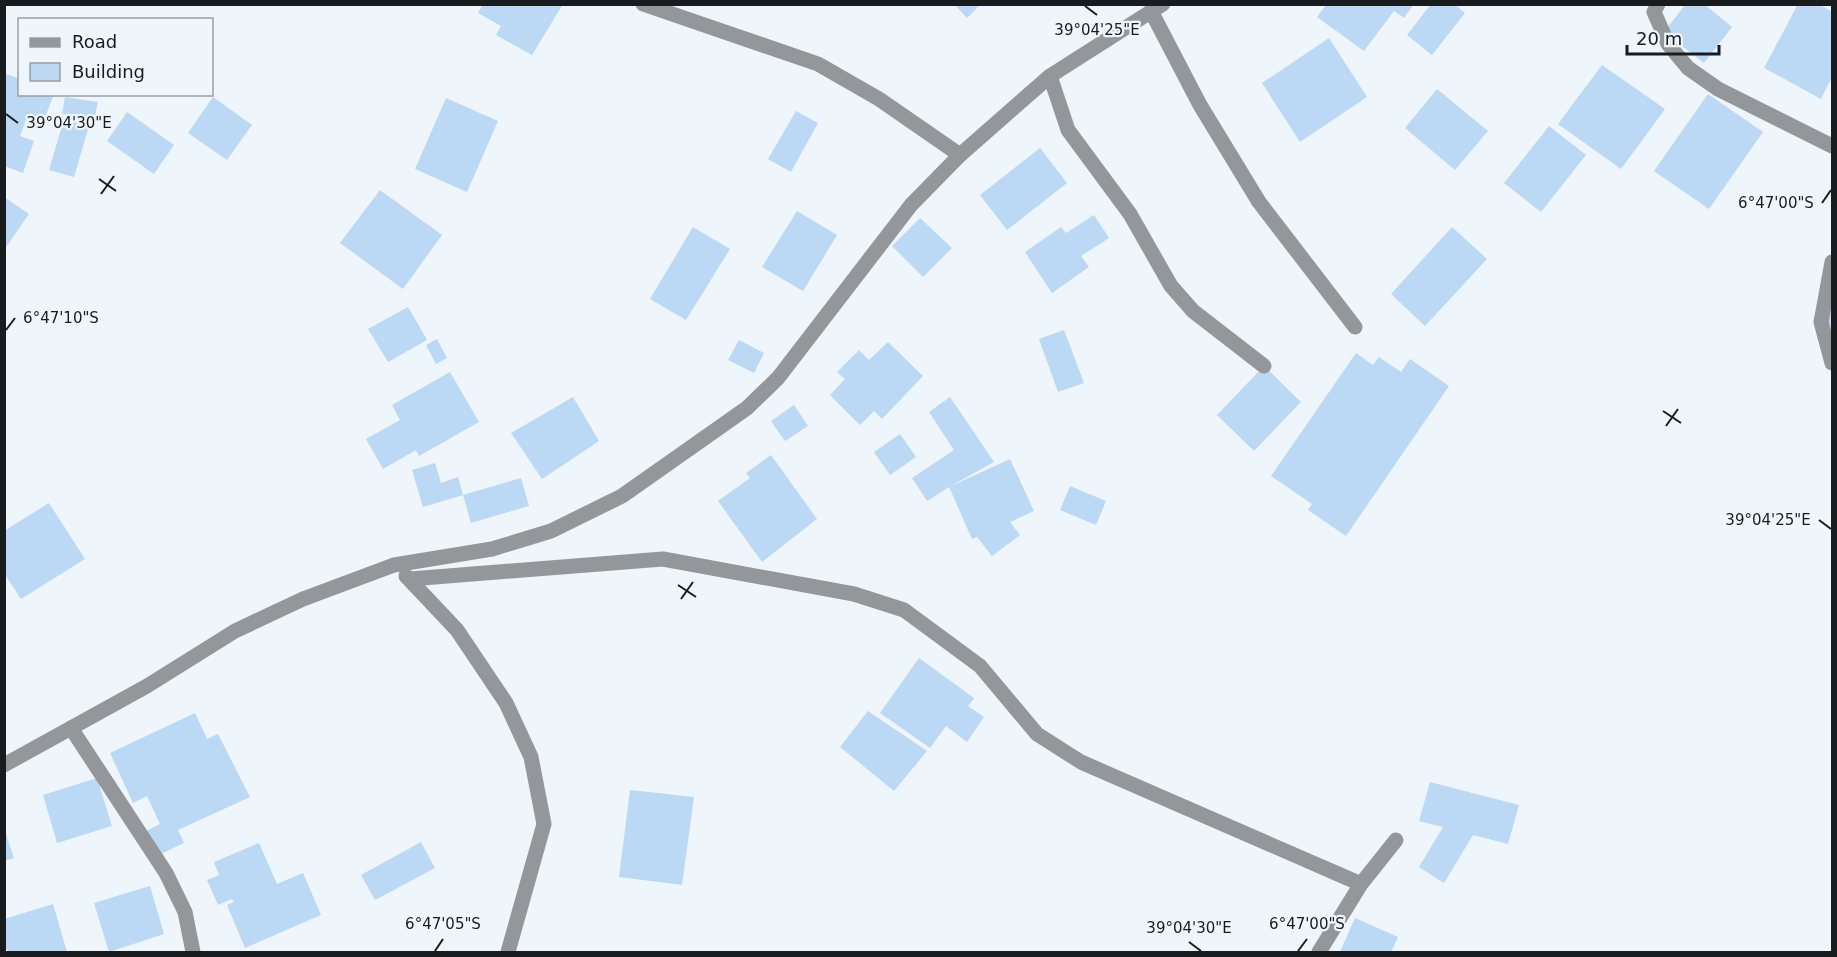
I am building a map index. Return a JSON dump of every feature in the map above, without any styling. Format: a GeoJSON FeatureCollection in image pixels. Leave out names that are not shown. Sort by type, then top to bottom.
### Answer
{"type":"FeatureCollection","features":[{"type":"Feature","properties":{"kind":"street"},"geometry":{"type":"LineString","coordinates":[[643,4],[818,64],[879,99],[960,155]]}},
{"type":"Feature","properties":{"kind":"street"},"geometry":{"type":"LineString","coordinates":[[1658,4],[1654,12],[1668,44],[1688,68],[1718,88],[1833,146]]}},
{"type":"Feature","properties":{"kind":"street"},"geometry":{"type":"LineString","coordinates":[[4,765],[147,686],[235,631],[303,599],[394,565],[492,549],[551,531],[622,496],[687,453],[747,408],[777,378],[911,205],[960,155],[1050,76],[1157,8],[1200,105],[1259,202],[1355,327]]}},
{"type":"Feature","properties":{"kind":"street"},"geometry":{"type":"LineString","coordinates":[[1050,76],[1068,130],[1130,214],[1171,286],[1193,311],[1263,366]]}},
{"type":"Feature","properties":{"kind":"street"},"geometry":{"type":"LineString","coordinates":[[1833,262],[1821,322],[1833,363]]}},
{"type":"Feature","properties":{"kind":"street"},"geometry":{"type":"LineString","coordinates":[[410,579],[663,559],[864,597],[904,610],[980,666],[1037,734],[1081,762],[1361,884]]}},
{"type":"Feature","properties":{"kind":"street"},"geometry":{"type":"LineString","coordinates":[[394,565],[457,630],[506,703],[531,757],[544,824],[508,952]]}},
{"type":"Feature","properties":{"kind":"street"},"geometry":{"type":"LineString","coordinates":[[71,728],[166,873],[185,912],[193,952]]}},
{"type":"Feature","properties":{"kind":"street"},"geometry":{"type":"LineString","coordinates":[[1319,952],[1361,884],[1396,840]]}},
{"type":"Feature","properties":{"kind":"building"},"geometry":{"type":"Polygon","coordinates":[[[483,4],[563,4],[532,55],[496,35],[501,26],[478,13],[483,4]]]}},
{"type":"Feature","properties":{"kind":"building"},"geometry":{"type":"Polygon","coordinates":[[[954,4],[981,4],[967,18],[954,4]]]}},
{"type":"Feature","properties":{"kind":"building"},"geometry":{"type":"Polygon","coordinates":[[[1431,4],[1454,4],[1465,13],[1432,55],[1407,35],[1431,4]]]}},
{"type":"Feature","properties":{"kind":"building"},"geometry":{"type":"Polygon","coordinates":[[[1686,4],[1704,4],[1732,27],[1704,63],[1664,32],[1686,4]]]}},
{"type":"Feature","properties":{"kind":"building"},"geometry":{"type":"Polygon","coordinates":[[[1798,4],[1819,4],[1832,12],[1832,77],[1821,99],[1764,68],[1798,4]]]}},
{"type":"Feature","properties":{"kind":"building"},"geometry":{"type":"Polygon","coordinates":[[[1326,5],[1413,5],[1404,18],[1394,11],[1364,51],[1317,17],[1326,5]]]}},
{"type":"Feature","properties":{"kind":"building"},"geometry":{"type":"Polygon","coordinates":[[[1329,38],[1367,97],[1300,142],[1262,83],[1329,38]]]}},
{"type":"Feature","properties":{"kind":"building"},"geometry":{"type":"Polygon","coordinates":[[[1602,65],[1665,109],[1621,169],[1558,124],[1602,65]]]}},
{"type":"Feature","properties":{"kind":"building"},"geometry":{"type":"Polygon","coordinates":[[[6,74],[18,78],[18,96],[53,96],[44,120],[28,114],[20,136],[34,141],[23,173],[4,166],[6,74]]]}},
{"type":"Feature","properties":{"kind":"building"},"geometry":{"type":"Polygon","coordinates":[[[1437,89],[1488,131],[1455,170],[1405,128],[1437,89]]]}},
{"type":"Feature","properties":{"kind":"building"},"geometry":{"type":"Polygon","coordinates":[[[1708,94],[1763,132],[1709,209],[1654,171],[1708,94]]]}},
{"type":"Feature","properties":{"kind":"building"},"geometry":{"type":"Polygon","coordinates":[[[65,97],[98,102],[94,119],[62,114],[65,97]]]}},
{"type":"Feature","properties":{"kind":"building"},"geometry":{"type":"Polygon","coordinates":[[[213,97],[252,125],[227,160],[188,133],[213,97]]]}},
{"type":"Feature","properties":{"kind":"building"},"geometry":{"type":"Polygon","coordinates":[[[446,98],[498,121],[467,192],[415,169],[446,98]]]}},
{"type":"Feature","properties":{"kind":"building"},"geometry":{"type":"Polygon","coordinates":[[[796,111],[818,123],[791,172],[768,159],[796,111]]]}},
{"type":"Feature","properties":{"kind":"building"},"geometry":{"type":"Polygon","coordinates":[[[127,112],[174,145],[154,174],[107,141],[127,112]]]}},
{"type":"Feature","properties":{"kind":"building"},"geometry":{"type":"Polygon","coordinates":[[[64,119],[89,126],[74,177],[49,170],[64,119]]]}},
{"type":"Feature","properties":{"kind":"building"},"geometry":{"type":"Polygon","coordinates":[[[1549,126],[1586,155],[1541,212],[1504,183],[1549,126]]]}},
{"type":"Feature","properties":{"kind":"building"},"geometry":{"type":"Polygon","coordinates":[[[1040,148],[1067,183],[1007,230],[980,195],[1040,148]]]}},
{"type":"Feature","properties":{"kind":"building"},"geometry":{"type":"Polygon","coordinates":[[[380,190],[442,235],[403,289],[340,243],[380,190]]]}},
{"type":"Feature","properties":{"kind":"building"},"geometry":{"type":"Polygon","coordinates":[[[4,197],[29,214],[4,250],[4,197]]]}},
{"type":"Feature","properties":{"kind":"building"},"geometry":{"type":"Polygon","coordinates":[[[797,211],[837,235],[803,291],[762,267],[797,211]]]}},
{"type":"Feature","properties":{"kind":"building"},"geometry":{"type":"Polygon","coordinates":[[[1094,215],[1109,238],[1081,256],[1089,267],[1052,293],[1025,252],[1061,227],[1066,233],[1094,215]]]}},
{"type":"Feature","properties":{"kind":"building"},"geometry":{"type":"Polygon","coordinates":[[[920,218],[952,248],[923,277],[892,246],[920,218]]]}},
{"type":"Feature","properties":{"kind":"building"},"geometry":{"type":"Polygon","coordinates":[[[693,227],[730,249],[686,320],[650,299],[693,227]]]}},
{"type":"Feature","properties":{"kind":"building"},"geometry":{"type":"Polygon","coordinates":[[[1452,227],[1487,259],[1425,326],[1391,294],[1452,227]]]}},
{"type":"Feature","properties":{"kind":"building"},"geometry":{"type":"Polygon","coordinates":[[[1832,298],[1832,337],[1813,319],[1832,298]]]}},
{"type":"Feature","properties":{"kind":"building"},"geometry":{"type":"Polygon","coordinates":[[[408,307],[427,340],[388,362],[368,329],[408,307]]]}},
{"type":"Feature","properties":{"kind":"building"},"geometry":{"type":"Polygon","coordinates":[[[1064,330],[1084,383],[1058,392],[1039,339],[1064,330]]]}},
{"type":"Feature","properties":{"kind":"building"},"geometry":{"type":"Polygon","coordinates":[[[437,339],[447,358],[436,364],[426,345],[437,339]]]}},
{"type":"Feature","properties":{"kind":"building"},"geometry":{"type":"Polygon","coordinates":[[[739,340],[764,353],[754,373],[728,360],[739,340]]]}},
{"type":"Feature","properties":{"kind":"building"},"geometry":{"type":"Polygon","coordinates":[[[888,342],[923,376],[882,419],[874,411],[860,425],[830,395],[845,379],[837,372],[859,350],[869,360],[888,342]]]}},
{"type":"Feature","properties":{"kind":"building"},"geometry":{"type":"Polygon","coordinates":[[[1356,353],[1373,365],[1379,357],[1401,372],[1410,359],[1449,386],[1346,536],[1308,510],[1312,504],[1271,476],[1356,353]]]}},
{"type":"Feature","properties":{"kind":"building"},"geometry":{"type":"Polygon","coordinates":[[[1264,366],[1301,402],[1254,451],[1217,415],[1264,366]]]}},
{"type":"Feature","properties":{"kind":"building"},"geometry":{"type":"Polygon","coordinates":[[[450,372],[479,422],[419,456],[416,450],[383,469],[366,439],[400,420],[392,405],[450,372]]]}},
{"type":"Feature","properties":{"kind":"building"},"geometry":{"type":"Polygon","coordinates":[[[573,397],[599,441],[542,479],[511,433],[573,397]]]}},
{"type":"Feature","properties":{"kind":"building"},"geometry":{"type":"Polygon","coordinates":[[[950,397],[994,462],[927,501],[912,478],[954,450],[929,412],[950,397]]]}},
{"type":"Feature","properties":{"kind":"building"},"geometry":{"type":"Polygon","coordinates":[[[794,405],[808,426],[785,441],[771,421],[794,405]]]}},
{"type":"Feature","properties":{"kind":"building"},"geometry":{"type":"Polygon","coordinates":[[[900,434],[916,457],[890,475],[874,452],[900,434]]]}},
{"type":"Feature","properties":{"kind":"building"},"geometry":{"type":"Polygon","coordinates":[[[771,455],[817,519],[762,562],[718,501],[750,478],[746,473],[771,455]]]}},
{"type":"Feature","properties":{"kind":"building"},"geometry":{"type":"Polygon","coordinates":[[[1010,459],[1034,511],[1010,522],[1020,535],[992,556],[977,537],[972,539],[949,487],[1010,459]]]}},
{"type":"Feature","properties":{"kind":"building"},"geometry":{"type":"Polygon","coordinates":[[[435,463],[441,483],[458,477],[463,495],[423,507],[412,470],[435,463]]]}},
{"type":"Feature","properties":{"kind":"building"},"geometry":{"type":"Polygon","coordinates":[[[521,478],[529,506],[471,523],[463,495],[521,478]]]}},
{"type":"Feature","properties":{"kind":"building"},"geometry":{"type":"Polygon","coordinates":[[[1070,486],[1106,501],[1096,525],[1060,510],[1070,486]]]}},
{"type":"Feature","properties":{"kind":"building"},"geometry":{"type":"Polygon","coordinates":[[[49,503],[85,559],[21,599],[4,573],[4,531],[49,503]]]}},
{"type":"Feature","properties":{"kind":"building"},"geometry":{"type":"Polygon","coordinates":[[[919,658],[974,698],[968,706],[984,717],[967,742],[946,726],[930,748],[880,713],[919,658]]]}},
{"type":"Feature","properties":{"kind":"building"},"geometry":{"type":"Polygon","coordinates":[[[868,711],[927,751],[894,791],[840,747],[868,711]]]}},
{"type":"Feature","properties":{"kind":"building"},"geometry":{"type":"Polygon","coordinates":[[[195,713],[207,739],[218,734],[250,797],[178,830],[184,843],[157,856],[146,831],[160,824],[147,796],[133,803],[110,753],[195,713]]]}},
{"type":"Feature","properties":{"kind":"building"},"geometry":{"type":"Polygon","coordinates":[[[97,778],[112,826],[57,843],[43,795],[97,778]]]}},
{"type":"Feature","properties":{"kind":"building"},"geometry":{"type":"Polygon","coordinates":[[[1430,782],[1519,805],[1508,844],[1473,835],[1444,883],[1419,867],[1443,827],[1419,821],[1430,782]]]}},
{"type":"Feature","properties":{"kind":"building"},"geometry":{"type":"Polygon","coordinates":[[[630,790],[694,797],[682,885],[619,877],[630,790]]]}},
{"type":"Feature","properties":{"kind":"building"},"geometry":{"type":"Polygon","coordinates":[[[4,828],[14,858],[4,861],[4,828]]]}},
{"type":"Feature","properties":{"kind":"building"},"geometry":{"type":"Polygon","coordinates":[[[421,842],[435,868],[375,900],[361,875],[421,842]]]}},
{"type":"Feature","properties":{"kind":"building"},"geometry":{"type":"Polygon","coordinates":[[[259,843],[277,884],[303,873],[321,915],[245,948],[227,905],[234,902],[232,899],[218,905],[207,880],[219,875],[214,862],[259,843]]]}},
{"type":"Feature","properties":{"kind":"building"},"geometry":{"type":"Polygon","coordinates":[[[150,886],[164,934],[109,952],[94,903],[150,886]]]}},
{"type":"Feature","properties":{"kind":"building"},"geometry":{"type":"Polygon","coordinates":[[[53,904],[67,952],[8,952],[4,942],[4,919],[53,904]]]}},
{"type":"Feature","properties":{"kind":"building"},"geometry":{"type":"Polygon","coordinates":[[[1355,918],[1398,937],[1391,952],[1340,952],[1355,918]]]}}]}
